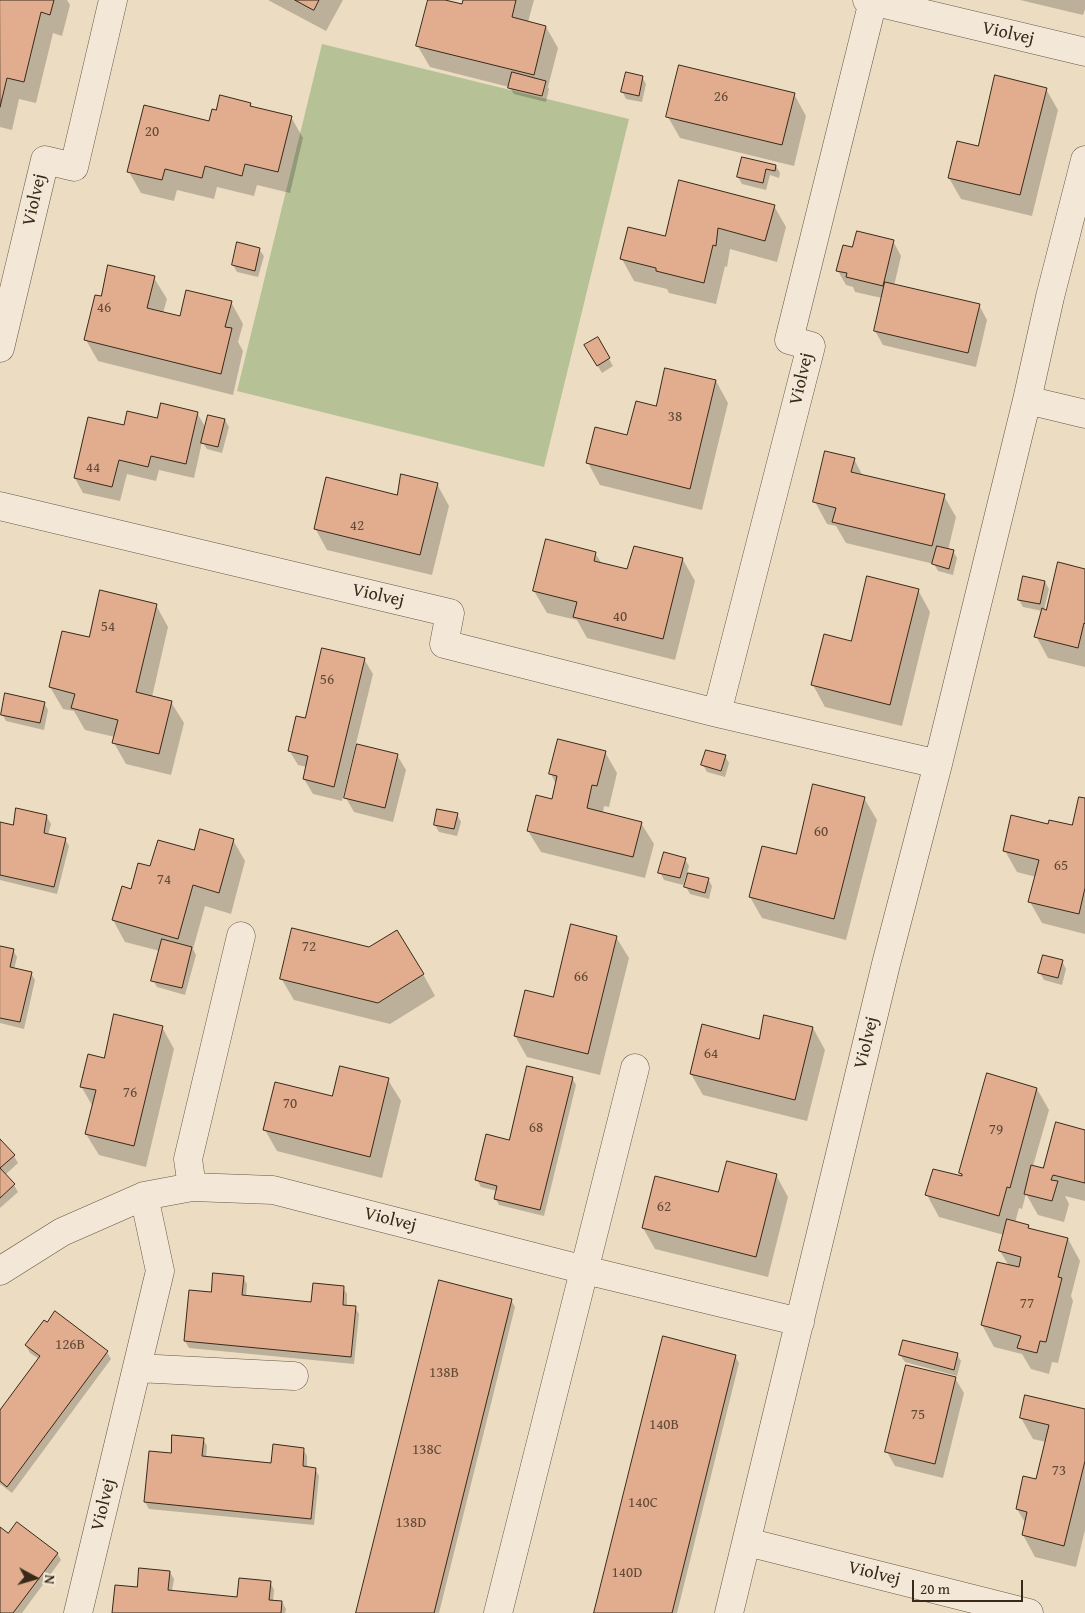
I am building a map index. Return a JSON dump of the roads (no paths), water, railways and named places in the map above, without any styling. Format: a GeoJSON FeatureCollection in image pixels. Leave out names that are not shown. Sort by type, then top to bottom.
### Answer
{"type":"FeatureCollection","features":[{"type":"Feature","properties":{"kind":"street","name":"Violvej"},"geometry":{"type":"LineString","coordinates":[[0,348],[45,160],[74,167],[113,0]]}},
{"type":"Feature","properties":{"kind":"street","name":"Violvej"},"geometry":{"type":"LineString","coordinates":[[717,713],[811,346],[789,340],[870,1],[1085,52]]}},
{"type":"Feature","properties":{"kind":"street","name":"Violvej"},"geometry":{"type":"LineString","coordinates":[[730,1613],[886,964],[938,764],[1027,400],[1050,297],[1085,160]]}},
{"type":"Feature","properties":{"kind":"street"},"geometry":{"type":"LineString","coordinates":[[1027,400],[1085,414]]}},
{"type":"Feature","properties":{"kind":"street","name":"Violvej"},"geometry":{"type":"LineString","coordinates":[[0,506],[450,613],[444,644],[717,713],[938,764]]}},
{"type":"Feature","properties":{"kind":"street"},"geometry":{"type":"LineString","coordinates":[[192,1187],[188,1159],[242,936]]}},
{"type":"Feature","properties":{"kind":"street"},"geometry":{"type":"LineString","coordinates":[[498,1613],[636,1068]]}},
{"type":"Feature","properties":{"kind":"street","name":"Violvej"},"geometry":{"type":"LineString","coordinates":[[0,1271],[62,1232],[144,1196],[192,1187],[273,1190],[585,1270],[800,1322]]}},
{"type":"Feature","properties":{"kind":"street","name":"Violvej"},"geometry":{"type":"LineString","coordinates":[[78,1613],[160,1271],[144,1196]]}},
{"type":"Feature","properties":{"kind":"street"},"geometry":{"type":"LineString","coordinates":[[137,1368],[294,1376]]}},
{"type":"Feature","properties":{"kind":"street","name":"Violvej"},"geometry":{"type":"LineString","coordinates":[[747,1542],[1029,1613]]}}]}
